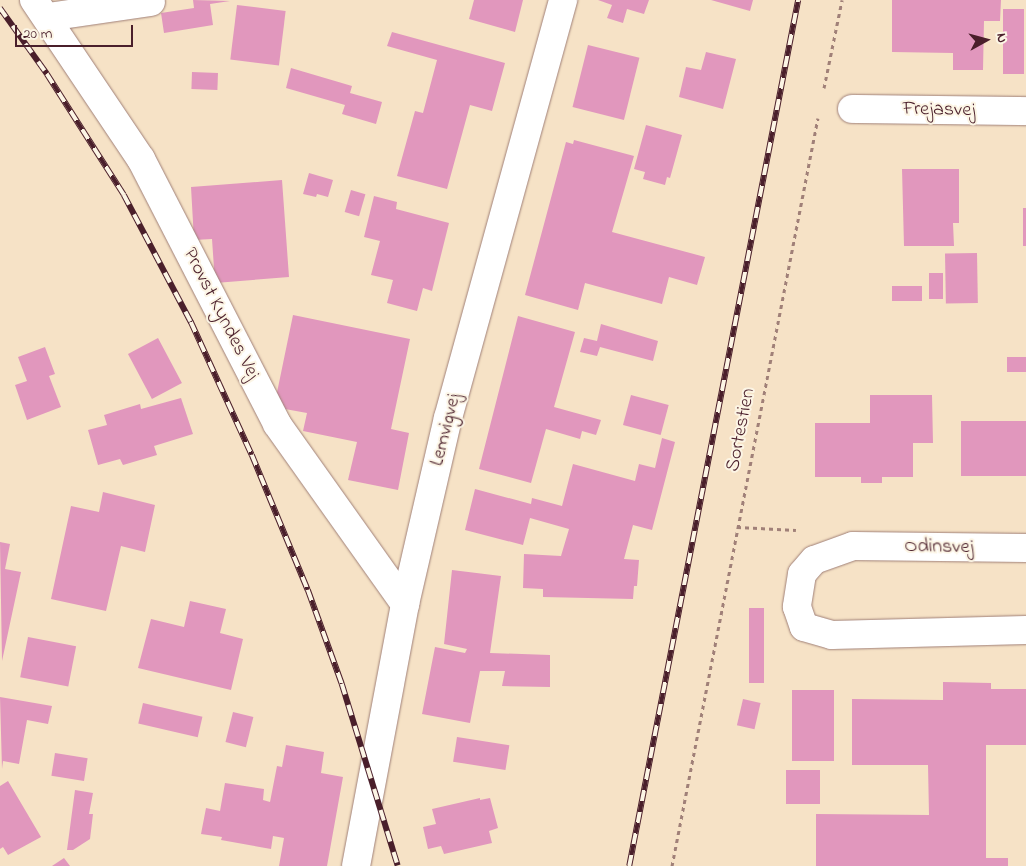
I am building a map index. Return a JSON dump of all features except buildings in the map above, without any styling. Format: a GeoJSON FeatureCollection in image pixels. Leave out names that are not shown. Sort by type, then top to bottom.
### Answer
{"type":"FeatureCollection","features":[{"type":"Feature","properties":{"kind":"street","name":"Lemvigvej"},"geometry":{"type":"LineString","coordinates":[[356,866],[404,604],[448,418],[563,0]]}},
{"type":"Feature","properties":{"kind":"street","name":"Provst Kyndes Vej"},"geometry":{"type":"LineString","coordinates":[[41,9],[151,2]]}},
{"type":"Feature","properties":{"kind":"street","name":"Provst Kyndes Vej"},"geometry":{"type":"LineString","coordinates":[[41,9],[141,159],[277,424],[404,604]]}},
{"type":"Feature","properties":{"kind":"street","name":"Frejasvej"},"geometry":{"type":"LineString","coordinates":[[852,109],[1026,111]]}},
{"type":"Feature","properties":{"kind":"street","name":"Odinsvej"},"geometry":{"type":"LineString","coordinates":[[1026,548],[853,546],[814,560],[802,574],[797,607],[804,627],[832,635],[1026,630]]}},
{"type":"Feature","properties":{"kind":"path"},"geometry":{"type":"LineString","coordinates":[[822,98],[842,0]]}},
{"type":"Feature","properties":{"kind":"path","name":"Sortestien"},"geometry":{"type":"LineString","coordinates":[[672,866],[818,117]]}},
{"type":"Feature","properties":{"kind":"railway"},"geometry":{"type":"LineString","coordinates":[[629,866],[798,0]]}},
{"type":"Feature","properties":{"kind":"railway"},"geometry":{"type":"LineString","coordinates":[[0,8],[47,74],[124,195],[191,322],[252,455],[308,590],[342,684],[398,866]]}}]}
